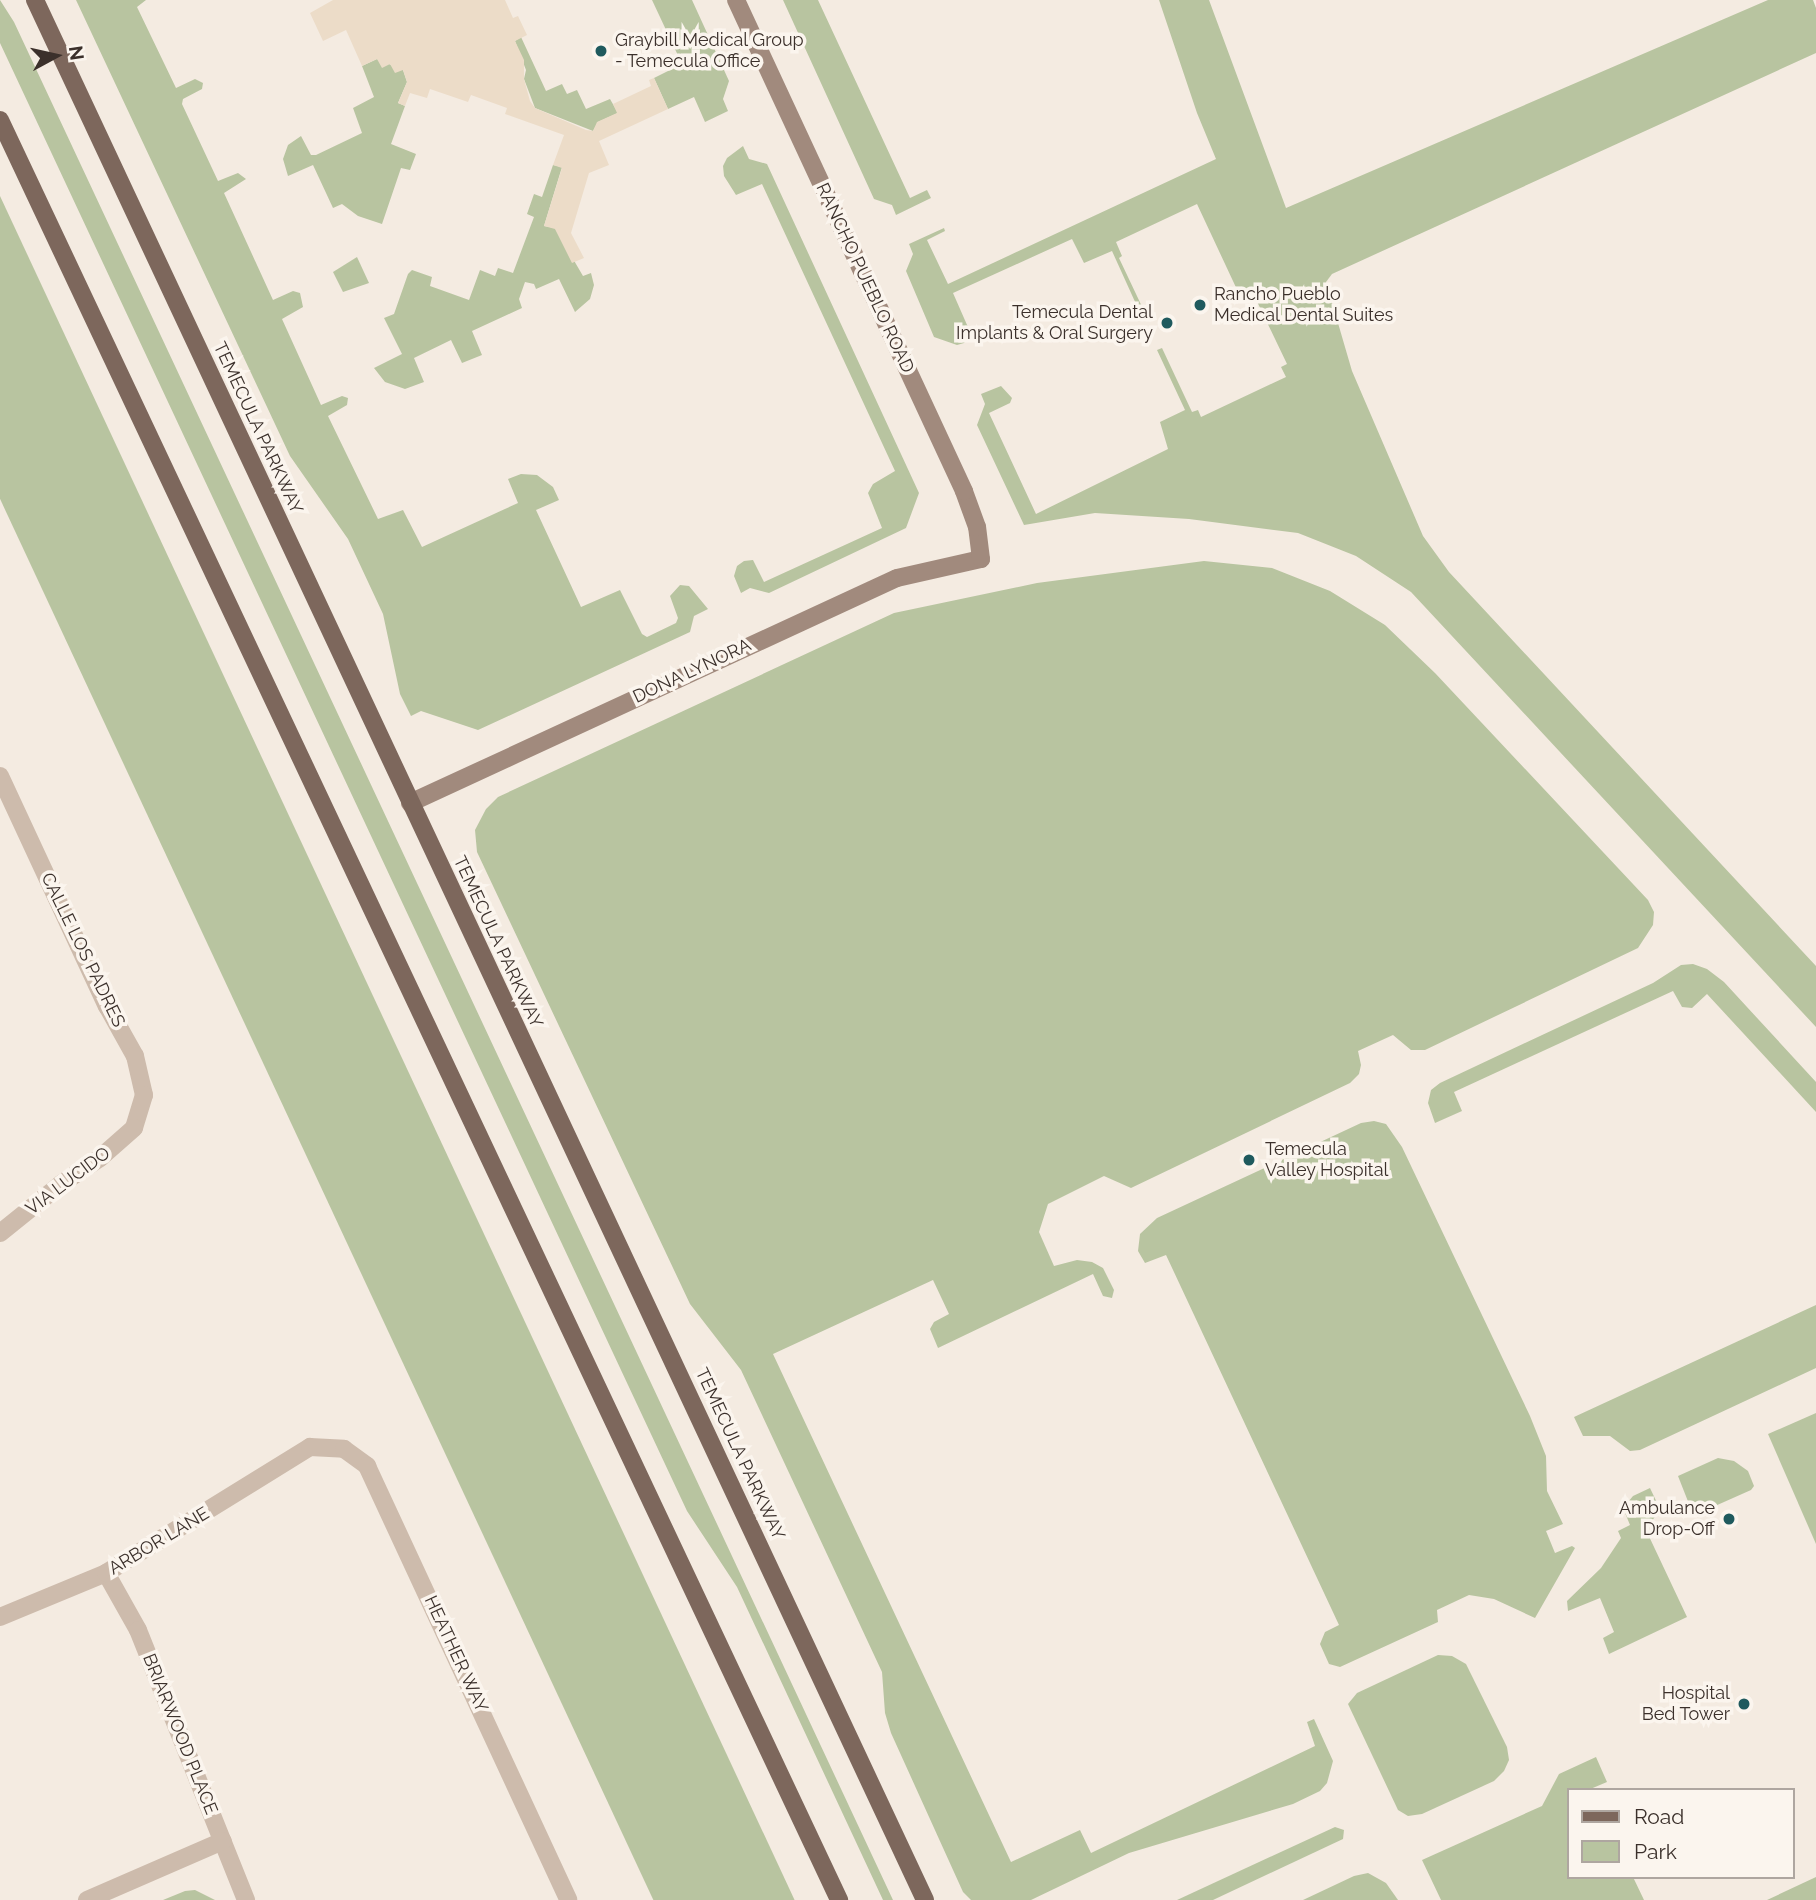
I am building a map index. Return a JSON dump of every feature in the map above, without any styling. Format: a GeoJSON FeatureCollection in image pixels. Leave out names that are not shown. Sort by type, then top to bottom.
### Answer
{"type":"FeatureCollection","features":[{"type":"Feature","properties":{"kind":"main road","name":"TEMECULA PARKWAY"},"geometry":{"type":"LineString","coordinates":[[35,0],[925,1900]]}},
{"type":"Feature","properties":{"kind":"main road"},"geometry":{"type":"LineString","coordinates":[[0,120],[839,1900]]}},
{"type":"Feature","properties":{"kind":"street","name":"RANCHO PUEBLO ROAD"},"geometry":{"type":"LineString","coordinates":[[736,0],[964,491],[977,527],[981,559]]}},
{"type":"Feature","properties":{"kind":"street","name":"DONA LYNORA"},"geometry":{"type":"LineString","coordinates":[[410,803],[897,578],[981,559]]}},
{"type":"Feature","properties":{"kind":"street","name":"CALLE LOS PADRES"},"geometry":{"type":"LineString","coordinates":[[0,776],[107,1006],[135,1056],[144,1095],[134,1128]]}},
{"type":"Feature","properties":{"kind":"street","name":"VIA LUCIDO"},"geometry":{"type":"LineString","coordinates":[[0,1233],[61,1184],[100,1158],[134,1128]]}},
{"type":"Feature","properties":{"kind":"street","name":"ARBOR LANE"},"geometry":{"type":"LineString","coordinates":[[0,1618],[106,1573],[310,1447]]}},
{"type":"Feature","properties":{"kind":"street","name":"HEATHER WAY"},"geometry":{"type":"LineString","coordinates":[[310,1447],[344,1449],[367,1466],[568,1900]]}},
{"type":"Feature","properties":{"kind":"street","name":"BRIARWOOD PLACE"},"geometry":{"type":"LineString","coordinates":[[106,1573],[138,1630],[246,1900]]}},
{"type":"Feature","properties":{"kind":"street"},"geometry":{"type":"LineString","coordinates":[[87,1900],[223,1841]]}},
{"type":"Feature","properties":{"kind":"green space"},"geometry":{"type":"Polygon","coordinates":[[[0,0],[14,22],[893,1900],[883,1900],[737,1587],[687,1511],[0,43],[0,0]]]}},
{"type":"Feature","properties":{"kind":"green space"},"geometry":{"type":"Polygon","coordinates":[[[76,0],[146,0],[137,7],[176,88],[195,79],[203,83],[202,89],[183,99],[182,104],[218,181],[238,173],[246,179],[224,193],[273,300],[293,291],[300,293],[303,307],[282,319],[321,405],[342,396],[348,398],[347,405],[328,416],[378,519],[403,510],[422,547],[518,503],[508,479],[521,474],[537,475],[553,487],[559,500],[536,510],[581,607],[620,590],[642,634],[647,637],[676,623],[678,618],[670,596],[680,585],[689,586],[708,609],[694,616],[690,632],[478,730],[421,711],[411,716],[400,694],[383,614],[348,539],[290,456],[76,0]]]}},
{"type":"Feature","properties":{"kind":"green space"},"geometry":{"type":"Polygon","coordinates":[[[652,0],[692,0],[729,81],[723,99],[728,111],[705,122],[694,97],[668,109],[654,78],[682,64],[652,0]]]}},
{"type":"Feature","properties":{"kind":"green space"},"geometry":{"type":"Polygon","coordinates":[[[783,0],[818,0],[910,198],[927,190],[931,198],[896,215],[892,205],[874,199],[783,0]]]}},
{"type":"Feature","properties":{"kind":"green space"},"geometry":{"type":"Polygon","coordinates":[[[1159,0],[1209,0],[1286,208],[1768,0],[1813,0],[1816,8],[1816,53],[1332,274],[1326,282],[1352,371],[1423,536],[1449,572],[1816,966],[1816,1027],[1411,592],[1356,556],[1298,533],[1189,519],[1095,513],[1024,525],[977,425],[985,404],[981,394],[1001,386],[1012,398],[1010,403],[989,413],[1036,514],[1168,449],[1160,422],[1185,410],[1157,350],[1162,348],[1192,412],[1198,410],[1201,417],[1286,377],[1281,367],[1287,364],[1252,291],[1240,296],[1197,204],[1116,242],[1122,256],[1119,258],[1145,313],[1141,315],[1112,251],[1084,263],[1072,239],[953,293],[971,334],[964,343],[957,345],[934,337],[906,271],[913,254],[909,244],[944,228],[945,231],[927,240],[948,284],[1216,159],[1197,113],[1159,0]]]}},
{"type":"Feature","properties":{"kind":"green space"},"geometry":{"type":"Polygon","coordinates":[[[521,37],[546,91],[562,84],[567,94],[577,90],[586,109],[610,99],[618,113],[598,122],[593,131],[535,108],[524,79],[526,70],[515,41],[521,37]]]}},
{"type":"Feature","properties":{"kind":"green space"},"geometry":{"type":"Polygon","coordinates":[[[377,59],[403,70],[407,82],[398,103],[405,106],[391,144],[416,154],[410,170],[401,168],[382,224],[358,216],[342,204],[333,208],[313,165],[288,176],[283,159],[288,145],[301,136],[311,155],[316,155],[362,133],[353,108],[374,97],[362,66],[377,59]]]}},
{"type":"Feature","properties":{"kind":"green space"},"geometry":{"type":"Polygon","coordinates":[[[743,146],[749,159],[767,164],[919,493],[906,528],[769,593],[750,588],[741,593],[734,576],[737,566],[744,561],[753,560],[764,582],[882,528],[868,493],[873,484],[895,471],[762,184],[736,195],[724,176],[723,166],[727,158],[743,146]]]}},
{"type":"Feature","properties":{"kind":"green space"},"geometry":{"type":"Polygon","coordinates":[[[553,165],[562,167],[544,226],[555,228],[583,276],[591,273],[594,285],[590,299],[575,312],[559,279],[536,289],[534,284],[525,282],[519,299],[522,308],[472,331],[482,355],[462,363],[451,340],[414,358],[424,382],[405,389],[385,382],[374,368],[402,354],[384,318],[394,314],[408,274],[412,270],[432,277],[430,286],[469,300],[480,270],[495,276],[498,268],[513,273],[534,217],[527,214],[534,194],[542,197],[553,165]]]}},
{"type":"Feature","properties":{"kind":"green space"},"geometry":{"type":"Polygon","coordinates":[[[0,196],[795,1900],[653,1900],[0,499],[0,196]]]}},
{"type":"Feature","properties":{"kind":"green space"},"geometry":{"type":"Polygon","coordinates":[[[357,257],[369,283],[343,292],[333,272],[357,257]]]}},
{"type":"Feature","properties":{"kind":"green space"},"geometry":{"type":"Polygon","coordinates":[[[1204,561],[1272,568],[1330,591],[1385,625],[1435,673],[1648,900],[1654,912],[1653,925],[1638,948],[1425,1050],[1411,1050],[1393,1035],[1358,1051],[1361,1065],[1359,1074],[1350,1083],[1131,1188],[1104,1176],[1048,1204],[1039,1232],[1054,1266],[1077,1260],[1092,1262],[1103,1268],[1114,1290],[1112,1298],[1103,1296],[1093,1274],[938,1348],[930,1329],[934,1322],[949,1314],[933,1280],[773,1354],[1011,1862],[1080,1830],[1091,1853],[1315,1746],[1307,1722],[1314,1719],[1333,1761],[1327,1783],[1320,1791],[1293,1804],[1129,1853],[1031,1900],[971,1900],[963,1892],[891,1733],[885,1713],[882,1672],[741,1370],[690,1304],[477,852],[475,830],[486,809],[498,797],[894,613],[1037,583],[1204,561]]]}},
{"type":"Feature","properties":{"kind":"green space"},"geometry":{"type":"Polygon","coordinates":[[[1693,964],[1707,969],[1724,982],[1816,1082],[1816,1112],[1707,994],[1692,1008],[1682,1007],[1673,991],[1454,1092],[1462,1111],[1435,1123],[1428,1103],[1431,1090],[1440,1083],[1653,983],[1681,965],[1693,964]]]}},
{"type":"Feature","properties":{"kind":"green space"},"geometry":{"type":"Polygon","coordinates":[[[1374,1121],[1386,1124],[1402,1147],[1530,1416],[1546,1456],[1547,1491],[1563,1524],[1546,1531],[1555,1553],[1572,1546],[1575,1548],[1535,1618],[1494,1599],[1469,1595],[1437,1610],[1438,1622],[1340,1667],[1329,1664],[1320,1644],[1325,1632],[1339,1625],[1166,1255],[1145,1263],[1138,1251],[1140,1234],[1157,1218],[1361,1123],[1374,1121]]]}},
{"type":"Feature","properties":{"kind":"green space"},"geometry":{"type":"Polygon","coordinates":[[[1816,1305],[1816,1368],[1640,1450],[1630,1451],[1610,1436],[1583,1436],[1574,1417],[1816,1305]]]}},
{"type":"Feature","properties":{"kind":"green space"},"geometry":{"type":"Polygon","coordinates":[[[1816,1413],[1816,1544],[1768,1434],[1816,1413]]]}},
{"type":"Feature","properties":{"kind":"green space"},"geometry":{"type":"Polygon","coordinates":[[[1718,1458],[1734,1461],[1748,1471],[1754,1486],[1751,1490],[1697,1514],[1691,1509],[1678,1476],[1718,1458]]]}},
{"type":"Feature","properties":{"kind":"green space"},"geometry":{"type":"Polygon","coordinates":[[[1650,1488],[1660,1509],[1646,1530],[1687,1617],[1609,1654],[1603,1638],[1614,1632],[1600,1598],[1568,1611],[1567,1601],[1601,1568],[1621,1538],[1618,1531],[1630,1525],[1623,1508],[1633,1496],[1650,1488]]]}},
{"type":"Feature","properties":{"kind":"green space"},"geometry":{"type":"Polygon","coordinates":[[[1438,1655],[1452,1656],[1466,1664],[1507,1747],[1509,1760],[1504,1771],[1494,1781],[1422,1814],[1408,1816],[1398,1810],[1348,1704],[1357,1693],[1438,1655]]]}},
{"type":"Feature","properties":{"kind":"green space"},"geometry":{"type":"Polygon","coordinates":[[[1596,1757],[1607,1782],[1593,1788],[1568,1788],[1568,1879],[1634,1879],[1644,1900],[1441,1900],[1422,1860],[1542,1806],[1559,1774],[1596,1757]]]}},
{"type":"Feature","properties":{"kind":"green space"},"geometry":{"type":"Polygon","coordinates":[[[1335,1827],[1344,1830],[1343,1839],[1213,1900],[1177,1900],[1335,1827]]]}},
{"type":"Feature","properties":{"kind":"green space"},"geometry":{"type":"Polygon","coordinates":[[[1368,1873],[1386,1883],[1398,1900],[1303,1900],[1354,1876],[1368,1873]]]}},
{"type":"Feature","properties":{"kind":"green space"},"geometry":{"type":"Polygon","coordinates":[[[1816,1877],[1816,1900],[1767,1900],[1816,1877]]]}},
{"type":"Feature","properties":{"kind":"green space"},"geometry":{"type":"Polygon","coordinates":[[[195,1890],[215,1900],[163,1900],[185,1891],[195,1890]]]}},
{"type":"Feature","properties":{"kind":"shaded area"},"geometry":{"type":"Polygon","coordinates":[[[333,0],[505,0],[513,18],[518,16],[527,35],[515,41],[524,60],[524,79],[530,101],[535,108],[586,130],[593,131],[597,122],[617,113],[613,104],[651,86],[649,80],[654,78],[668,109],[599,141],[609,165],[589,173],[571,233],[584,258],[572,263],[555,229],[544,226],[562,168],[553,165],[564,135],[505,114],[507,108],[471,95],[468,102],[430,89],[427,98],[410,93],[405,106],[398,103],[407,82],[403,70],[395,73],[390,64],[382,68],[377,59],[362,66],[346,30],[323,41],[310,13],[333,0]]]}},
{"type":"Feature","properties":{"kind":"place","name":"Graybill Medical Group - Temecula Office"},"geometry":{"type":"Point","coordinates":[601,51]}},
{"type":"Feature","properties":{"kind":"place","name":"Rancho Pueblo Medical Dental Suites"},"geometry":{"type":"Point","coordinates":[1200,305]}},
{"type":"Feature","properties":{"kind":"place","name":"Temecula Dental Implants & Oral Surgery"},"geometry":{"type":"Point","coordinates":[1167,323]}},
{"type":"Feature","properties":{"kind":"place","name":"Temecula Valley Hospital"},"geometry":{"type":"Point","coordinates":[1249,1160]}},
{"type":"Feature","properties":{"kind":"place","name":"Ambulance Drop-Off"},"geometry":{"type":"Point","coordinates":[1729,1519]}},
{"type":"Feature","properties":{"kind":"place","name":"Hospital Bed Tower"},"geometry":{"type":"Point","coordinates":[1744,1704]}}]}
